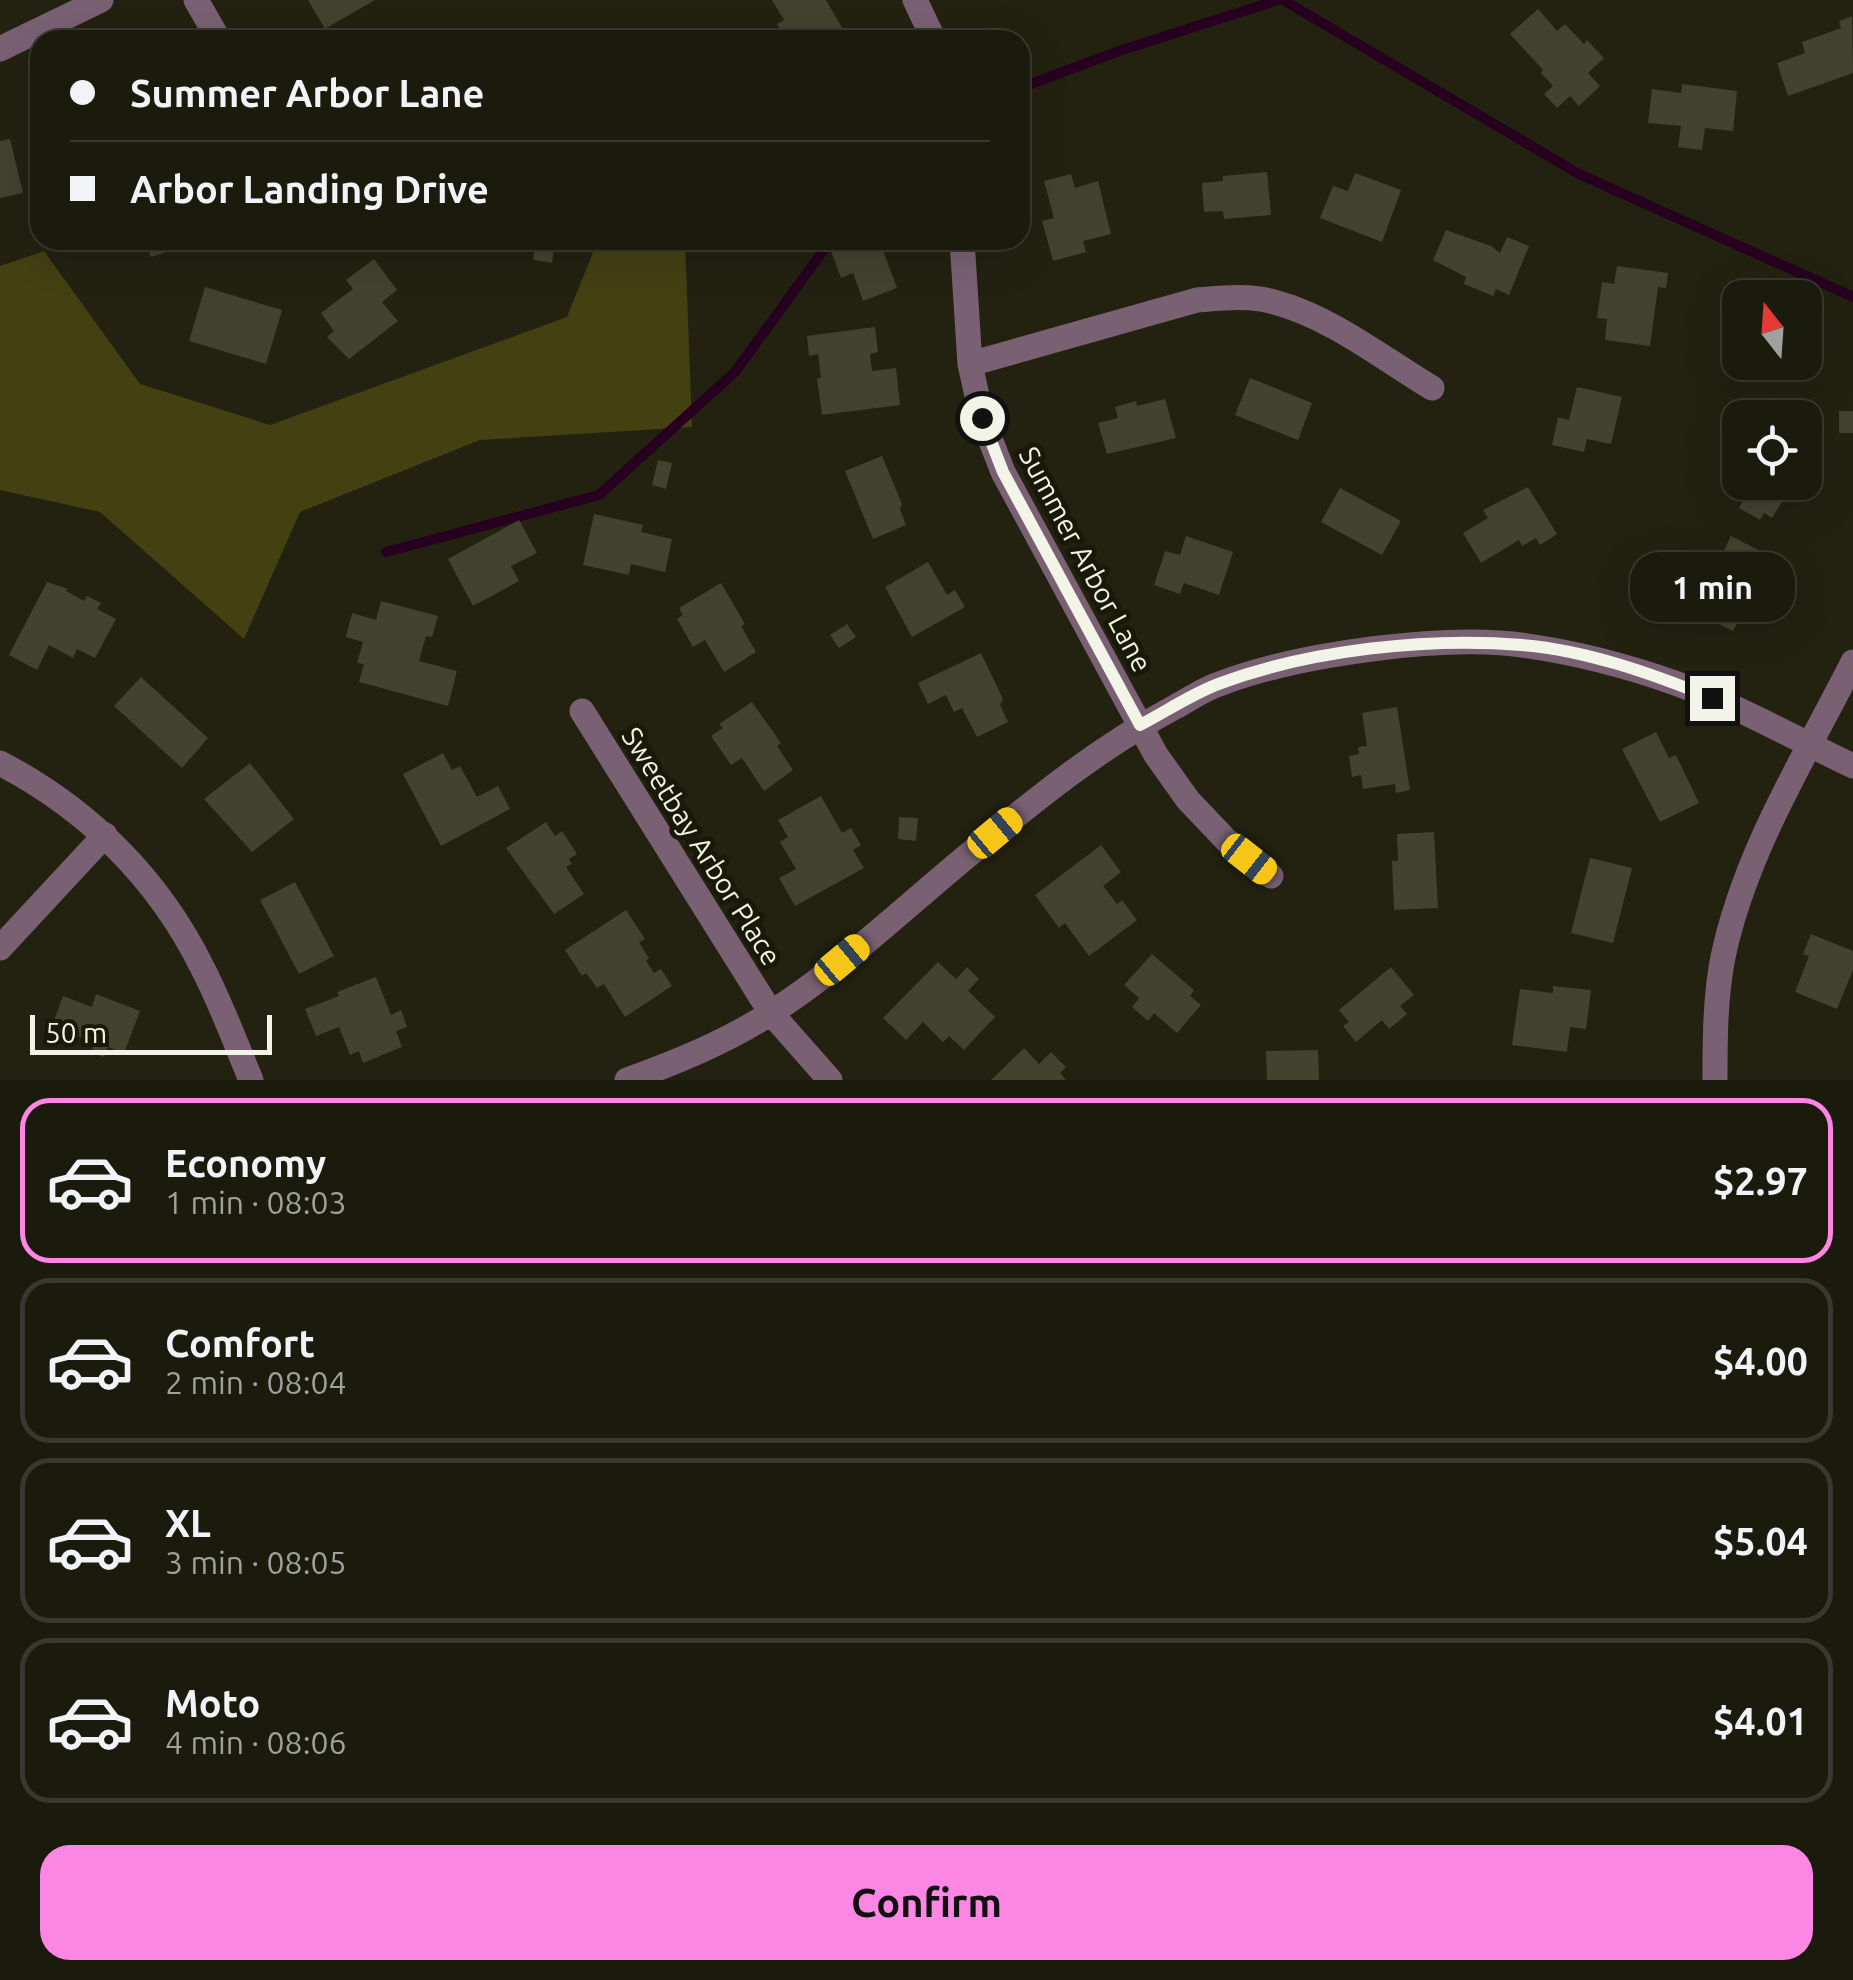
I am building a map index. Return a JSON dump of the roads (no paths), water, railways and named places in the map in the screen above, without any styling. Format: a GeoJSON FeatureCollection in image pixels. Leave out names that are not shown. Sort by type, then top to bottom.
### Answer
{"type":"FeatureCollection","features":[{"type":"Feature","properties":{"kind":"street"},"geometry":{"type":"LineString","coordinates":[[40,30],[100,0]]}},
{"type":"Feature","properties":{"kind":"street"},"geometry":{"type":"LineString","coordinates":[[196,0],[213,30]]}},
{"type":"Feature","properties":{"kind":"street"},"geometry":{"type":"LineString","coordinates":[[915,0],[929,30]]}},
{"type":"Feature","properties":{"kind":"street"},"geometry":{"type":"LineString","coordinates":[[0,50],[30,35]]}},
{"type":"Feature","properties":{"kind":"street","name":"Summer Arbor Lane"},"geometry":{"type":"LineString","coordinates":[[962,250],[970,364],[982,418],[1003,472],[1156,755],[1188,800],[1227,841],[1271,876]]}},
{"type":"Feature","properties":{"kind":"street"},"geometry":{"type":"LineString","coordinates":[[970,364],[1197,300],[1234,296],[1271,301],[1307,313],[1432,388]]}},
{"type":"Feature","properties":{"kind":"street"},"geometry":{"type":"LineString","coordinates":[[627,1080],[680,1061],[771,1013],[811,986],[1056,782],[1140,725],[1220,683],[1298,662],[1378,648],[1524,645],[1601,661],[1676,683],[1853,766]]}},
{"type":"Feature","properties":{"kind":"street"},"geometry":{"type":"LineString","coordinates":[[1715,1080],[1715,1019],[1723,958],[1738,899],[1756,854],[1853,662]]}},
{"type":"Feature","properties":{"kind":"street","name":"Sweetbay Arbor Place"},"geometry":{"type":"LineString","coordinates":[[582,711],[771,1013],[830,1080]]}},
{"type":"Feature","properties":{"kind":"street"},"geometry":{"type":"LineString","coordinates":[[0,763],[64,802],[106,835],[141,872],[175,917],[203,968],[251,1080]]}},
{"type":"Feature","properties":{"kind":"street"},"geometry":{"type":"LineString","coordinates":[[0,948],[106,835]]}},
{"type":"Feature","properties":{"kind":"waterway"},"geometry":{"type":"LineString","coordinates":[[1030,84],[1278,0]]}},
{"type":"Feature","properties":{"kind":"waterway"},"geometry":{"type":"LineString","coordinates":[[1283,0],[1579,174],[1853,297]]}},
{"type":"Feature","properties":{"kind":"waterway"},"geometry":{"type":"LineString","coordinates":[[386,552],[599,495],[735,372],[824,250]]}}]}
